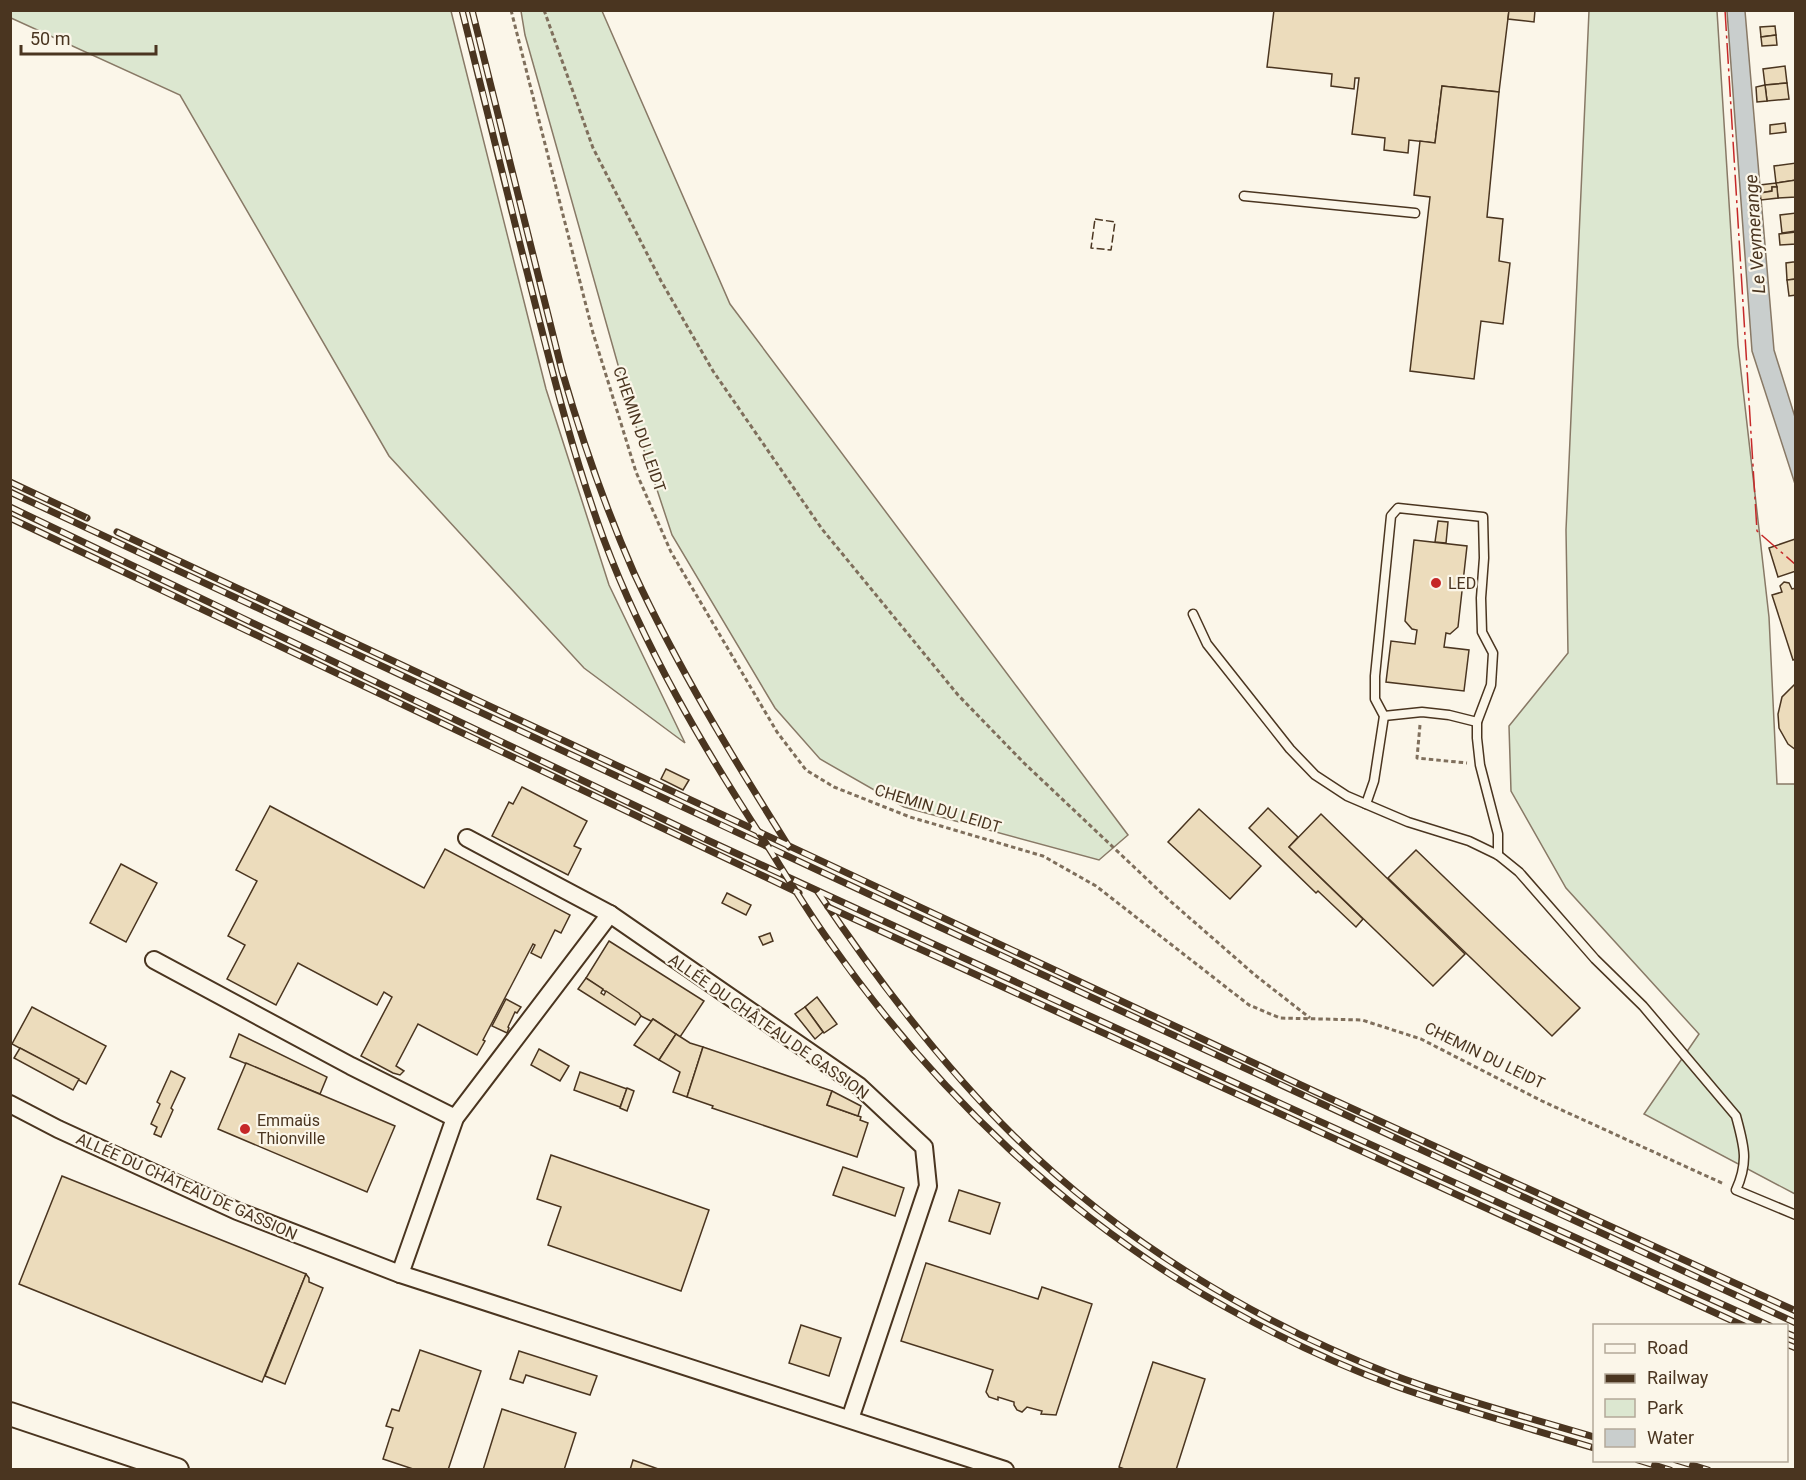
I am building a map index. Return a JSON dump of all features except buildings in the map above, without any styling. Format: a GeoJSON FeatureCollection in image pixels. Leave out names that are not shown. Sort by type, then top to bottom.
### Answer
{"type":"FeatureCollection","features":[{"type":"Feature","properties":{"kind":"main road"},"geometry":{"type":"LineString","coordinates":[[10,1414],[177,1470]]}},
{"type":"Feature","properties":{"kind":"street","name":"ALLÉE DU CHÂTEAU DE GASSION"},"geometry":{"type":"LineString","coordinates":[[467,838],[610,914],[859,1086],[924,1147],[928,1186],[850,1419]]}},
{"type":"Feature","properties":{"kind":"street"},"geometry":{"type":"LineString","coordinates":[[400,1274],[455,1118],[610,914]]}},
{"type":"Feature","properties":{"kind":"street"},"geometry":{"type":"LineString","coordinates":[[154,960],[351,1066],[455,1118]]}},
{"type":"Feature","properties":{"kind":"street","name":"ALLÉE DU CHÂTEAU DE GASSION"},"geometry":{"type":"LineString","coordinates":[[10,1104],[58,1130],[237,1211],[400,1274],[1005,1470]]}},
{"type":"Feature","properties":{"kind":"lane"},"geometry":{"type":"LineString","coordinates":[[1244,196],[1415,213]]}},
{"type":"Feature","properties":{"kind":"lane"},"geometry":{"type":"LineString","coordinates":[[1366,804],[1374,781],[1384,716],[1376,699],[1375,676],[1391,516],[1398,507],[1483,517],[1482,632],[1493,652],[1491,685],[1478,722],[1480,765],[1498,834],[1498,855]]}},
{"type":"Feature","properties":{"kind":"lane"},"geometry":{"type":"LineString","coordinates":[[1193,614],[1207,644],[1290,749],[1315,775],[1347,796],[1408,822],[1469,841],[1498,855],[1519,872],[1595,959],[1643,1006],[1736,1116],[1742,1138],[1745,1166],[1736,1190],[1796,1215]]}},
{"type":"Feature","properties":{"kind":"lane"},"geometry":{"type":"LineString","coordinates":[[1384,716],[1422,712],[1478,722]]}},
{"type":"Feature","properties":{"kind":"path","name":"CHEMIN DU LEIDT"},"geometry":{"type":"LineString","coordinates":[[512,10],[593,333],[636,472],[671,552],[777,732],[806,770],[856,797],[910,817],[1043,855],[1096,886],[1249,1005],[1280,1018],[1362,1020],[1422,1039],[1542,1101],[1736,1190]]}},
{"type":"Feature","properties":{"kind":"path"},"geometry":{"type":"LineString","coordinates":[[544,10],[593,148],[661,281],[713,371],[822,529],[958,695],[1024,763],[1169,900],[1256,975],[1311,1018]]}},
{"type":"Feature","properties":{"kind":"path"},"geometry":{"type":"LineString","coordinates":[[1422,712],[1417,758],[1480,765]]}},
{"type":"Feature","properties":{"kind":"green space"},"geometry":{"type":"Polygon","coordinates":[[[11,10],[451,11],[546,389],[609,585],[685,743],[584,668],[389,456],[180,95],[11,18],[11,10]]]}},
{"type":"Feature","properties":{"kind":"green space"},"geometry":{"type":"Polygon","coordinates":[[[521,11],[602,11],[730,304],[1128,835],[1099,860],[904,807],[820,759],[775,708],[672,535],[631,411],[525,35],[521,11]]]}},
{"type":"Feature","properties":{"kind":"green space"},"geometry":{"type":"Polygon","coordinates":[[[1589,11],[1717,11],[1738,345],[1769,617],[1777,784],[1795,784],[1795,1194],[1644,1114],[1699,1034],[1566,888],[1511,791],[1509,726],[1568,653],[1566,530],[1589,11]]]}},
{"type":"Feature","properties":{"kind":"water","name":"Le Veymerange"},"geometry":{"type":"Polygon","coordinates":[[[1727,11],[1745,11],[1774,350],[1795,417],[1795,484],[1752,351],[1727,11]]]}},
{"type":"Feature","properties":{"kind":"railway"},"geometry":{"type":"LineString","coordinates":[[462,10],[559,395],[591,504],[620,580],[656,658],[719,770],[812,917],[869,996],[959,1100],[1008,1148],[1114,1236],[1170,1274],[1270,1331],[1355,1370],[1446,1403],[1593,1448]]}},
{"type":"Feature","properties":{"kind":"railway"},"geometry":{"type":"LineString","coordinates":[[472,10],[562,371],[604,498],[634,573],[669,643],[727,746],[789,847]]}},
{"type":"Feature","properties":{"kind":"railway"},"geometry":{"type":"LineString","coordinates":[[10,482],[87,518]]}},
{"type":"Feature","properties":{"kind":"railway"},"geometry":{"type":"LineString","coordinates":[[10,492],[905,911],[1796,1323]]}},
{"type":"Feature","properties":{"kind":"railway"},"geometry":{"type":"LineString","coordinates":[[10,507],[705,839],[1766,1324]]}},
{"type":"Feature","properties":{"kind":"railway"},"geometry":{"type":"LineString","coordinates":[[10,518],[799,893]]}},
{"type":"Feature","properties":{"kind":"railway"},"geometry":{"type":"LineString","coordinates":[[117,532],[1316,1092],[1796,1311]]}},
{"type":"Feature","properties":{"kind":"railway"},"geometry":{"type":"LineString","coordinates":[[818,892],[910,1019],[960,1079],[1014,1136],[1055,1174],[1144,1244],[1240,1303],[1341,1354],[1443,1392],[1593,1437]]}},
{"type":"Feature","properties":{"kind":"railway"},"geometry":{"type":"LineString","coordinates":[[828,907],[1740,1324]]}},
{"type":"Feature","properties":{"kind":"railway"},"geometry":{"type":"LineString","coordinates":[[1788,1334],[1796,1337]]}},
{"type":"Feature","properties":{"kind":"railway"},"geometry":{"type":"LineString","coordinates":[[1788,1345],[1796,1348]]}},
{"type":"Feature","properties":{"kind":"railway"},"geometry":{"type":"LineString","coordinates":[[1644,1462],[1670,1470]]}},
{"type":"Feature","properties":{"kind":"railway"},"geometry":{"type":"LineString","coordinates":[[1682,1462],[1708,1470]]}},
{"type":"Feature","properties":{"kind":"fence"},"geometry":{"type":"LineString","coordinates":[[1095,219],[1115,222],[1111,250],[1091,248],[1095,219]]}},
{"type":"Feature","properties":{"kind":"power"},"geometry":{"type":"LineString","coordinates":[[1725,10],[1757,531],[1796,565]]}},
{"type":"Feature","properties":{"kind":"place","name":"LED"},"geometry":{"type":"Point","coordinates":[1436,583]}},
{"type":"Feature","properties":{"kind":"place","name":"Emmaüs Thionville"},"geometry":{"type":"Point","coordinates":[245,1129]}}]}
